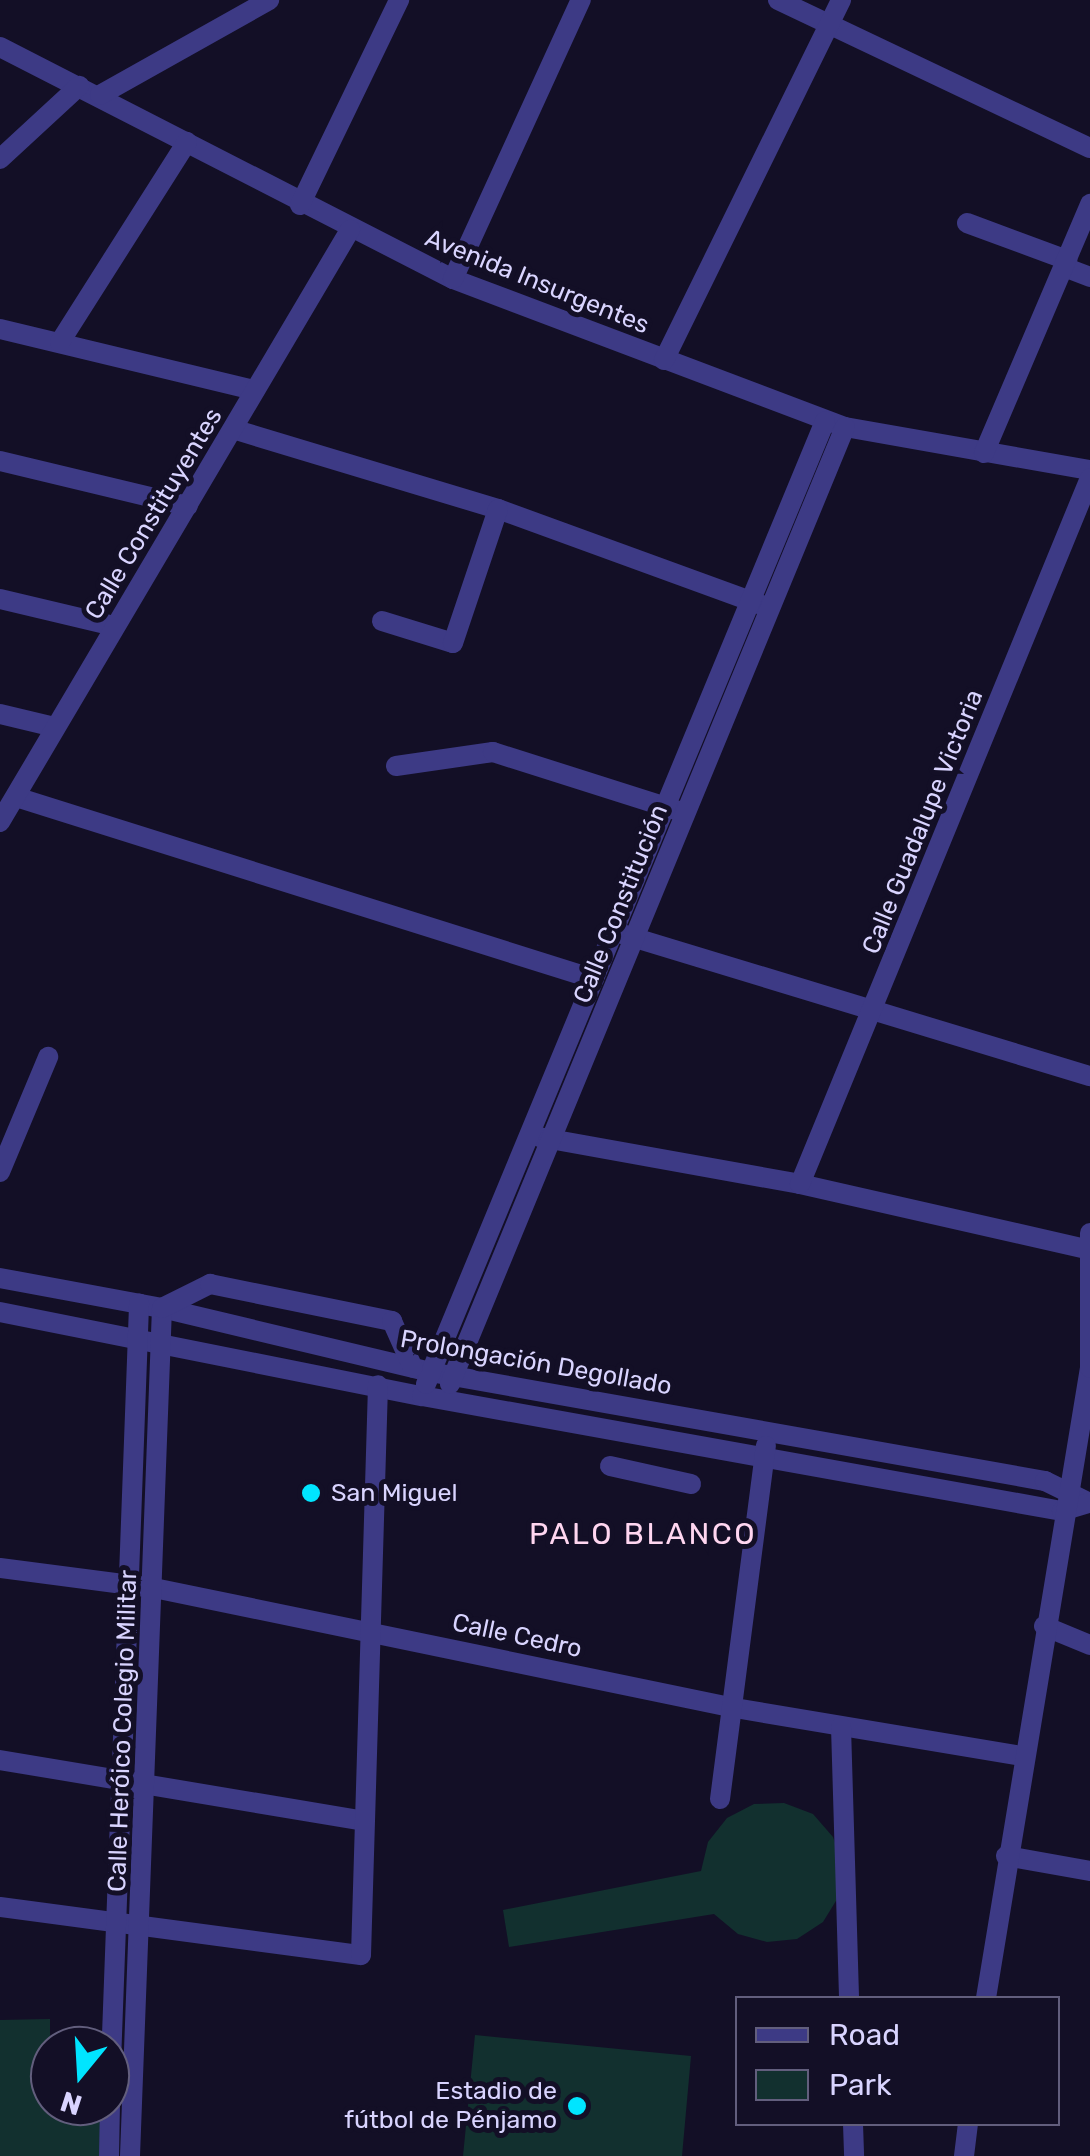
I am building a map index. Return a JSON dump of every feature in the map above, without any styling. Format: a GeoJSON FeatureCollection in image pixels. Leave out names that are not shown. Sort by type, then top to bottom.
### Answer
{"type":"FeatureCollection","features":[{"type":"Feature","properties":{"kind":"street"},"geometry":{"type":"LineString","coordinates":[[100,96],[268,0]]}},
{"type":"Feature","properties":{"kind":"street"},"geometry":{"type":"LineString","coordinates":[[300,204],[399,0]]}},
{"type":"Feature","properties":{"kind":"street"},"geometry":{"type":"LineString","coordinates":[[453,279],[581,0]]}},
{"type":"Feature","properties":{"kind":"street"},"geometry":{"type":"LineString","coordinates":[[778,0],[1090,148]]}},
{"type":"Feature","properties":{"kind":"street"},"geometry":{"type":"LineString","coordinates":[[664,360],[841,0]]}},
{"type":"Feature","properties":{"kind":"street","name":"Avenida Insurgentes"},"geometry":{"type":"LineString","coordinates":[[0,47],[350,230],[453,279],[835,424],[1090,470]]}},
{"type":"Feature","properties":{"kind":"street"},"geometry":{"type":"LineString","coordinates":[[0,160],[79,86]]}},
{"type":"Feature","properties":{"kind":"street"},"geometry":{"type":"LineString","coordinates":[[60,342],[187,142]]}},
{"type":"Feature","properties":{"kind":"street"},"geometry":{"type":"LineString","coordinates":[[984,453],[1090,204]]}},
{"type":"Feature","properties":{"kind":"street"},"geometry":{"type":"LineString","coordinates":[[967,222],[1090,277]]}},
{"type":"Feature","properties":{"kind":"street","name":"Calle Constituyentes"},"geometry":{"type":"LineString","coordinates":[[0,822],[114,626],[236,430],[255,390],[350,230]]}},
{"type":"Feature","properties":{"kind":"street"},"geometry":{"type":"LineString","coordinates":[[0,330],[255,390]]}},
{"type":"Feature","properties":{"kind":"street","name":"Calle Constitución"},"geometry":{"type":"LineString","coordinates":[[443,1400],[552,1140],[624,935],[835,424]]}},
{"type":"Feature","properties":{"kind":"street"},"geometry":{"type":"LineString","coordinates":[[236,430],[498,509],[761,605]]}},
{"type":"Feature","properties":{"kind":"street"},"geometry":{"type":"LineString","coordinates":[[0,461],[188,506]]}},
{"type":"Feature","properties":{"kind":"street","name":"Calle Guadalupe Victoria"},"geometry":{"type":"LineString","coordinates":[[800,1184],[1090,478]]}},
{"type":"Feature","properties":{"kind":"street"},"geometry":{"type":"LineString","coordinates":[[382,621],[453,642],[498,509]]}},
{"type":"Feature","properties":{"kind":"street"},"geometry":{"type":"LineString","coordinates":[[0,599],[114,626]]}},
{"type":"Feature","properties":{"kind":"street"},"geometry":{"type":"LineString","coordinates":[[0,714],[54,727]]}},
{"type":"Feature","properties":{"kind":"street"},"geometry":{"type":"LineString","coordinates":[[396,766],[493,752],[677,811]]}},
{"type":"Feature","properties":{"kind":"street","name":"Calle Constitución"},"geometry":{"type":"LineString","coordinates":[[16,797],[594,979]]}},
{"type":"Feature","properties":{"kind":"street"},"geometry":{"type":"LineString","coordinates":[[624,935],[1090,1076]]}},
{"type":"Feature","properties":{"kind":"street","name":"Calle Constitución"},"geometry":{"type":"LineString","coordinates":[[422,1396],[422,1370],[594,979],[624,935]]}},
{"type":"Feature","properties":{"kind":"street"},"geometry":{"type":"LineString","coordinates":[[0,1172],[48,1057]]}},
{"type":"Feature","properties":{"kind":"street"},"geometry":{"type":"LineString","coordinates":[[527,1134],[800,1184],[1089,1244],[1090,1368],[1066,1486],[986,1996]]}},
{"type":"Feature","properties":{"kind":"street","name":"Prolongación Degollado"},"geometry":{"type":"LineString","coordinates":[[0,1278],[162,1308],[422,1370],[769,1429],[1066,1486]]}},
{"type":"Feature","properties":{"kind":"street"},"geometry":{"type":"LineString","coordinates":[[162,1308],[210,1284],[392,1321],[422,1370]]}},
{"type":"Feature","properties":{"kind":"street","name":"Calle Heróico Colegio Militar"},"geometry":{"type":"LineString","coordinates":[[130,2156],[154,1588],[148,1339],[139,1304]]}},
{"type":"Feature","properties":{"kind":"street","name":"Calle Heróico Colegio Militar"},"geometry":{"type":"LineString","coordinates":[[111,2026],[116,1781],[126,1586],[148,1339],[162,1308]]}},
{"type":"Feature","properties":{"kind":"street","name":"Prolongación Degollado"},"geometry":{"type":"LineString","coordinates":[[0,1312],[443,1400],[1062,1511]]}},
{"type":"Feature","properties":{"kind":"street"},"geometry":{"type":"LineString","coordinates":[[0,1907],[361,1955],[374,1630],[378,1385]]}},
{"type":"Feature","properties":{"kind":"street"},"geometry":{"type":"LineString","coordinates":[[720,1798],[735,1708],[769,1429]]}},
{"type":"Feature","properties":{"kind":"street"},"geometry":{"type":"LineString","coordinates":[[652,1474],[657,1436]]}},
{"type":"Feature","properties":{"kind":"street"},"geometry":{"type":"LineString","coordinates":[[610,1466],[691,1484]]}},
{"type":"Feature","properties":{"kind":"street"},"geometry":{"type":"LineString","coordinates":[[1066,1486],[1090,1503]]}},
{"type":"Feature","properties":{"kind":"street"},"geometry":{"type":"LineString","coordinates":[[1062,1511],[1090,1503]]}},
{"type":"Feature","properties":{"kind":"street","name":"Calle Cedro"},"geometry":{"type":"LineString","coordinates":[[0,1568],[154,1588],[374,1630],[735,1708],[1023,1756]]}},
{"type":"Feature","properties":{"kind":"street"},"geometry":{"type":"LineString","coordinates":[[1044,1626],[1090,1644]]}},
{"type":"Feature","properties":{"kind":"street"},"geometry":{"type":"LineString","coordinates":[[840,1727],[849,1996]]}},
{"type":"Feature","properties":{"kind":"street"},"geometry":{"type":"LineString","coordinates":[[0,1760],[364,1821]]}},
{"type":"Feature","properties":{"kind":"street"},"geometry":{"type":"LineString","coordinates":[[1006,1856],[1090,1872]]}},
{"type":"Feature","properties":{"kind":"street"},"geometry":{"type":"LineString","coordinates":[[109,2156],[110,2126]]}},
{"type":"Feature","properties":{"kind":"street"},"geometry":{"type":"LineString","coordinates":[[853,2126],[854,2156]]}},
{"type":"Feature","properties":{"kind":"street"},"geometry":{"type":"LineString","coordinates":[[964,2156],[968,2126]]}},
{"type":"Feature","properties":{"kind":"green space"},"geometry":{"type":"Polygon","coordinates":[[[784,1803],[813,1814],[833,1837],[843,1866],[839,1896],[823,1922],[797,1939],[767,1942],[738,1934],[714,1914],[509,1947],[503,1910],[701,1871],[708,1842],[727,1818],[754,1804],[784,1803]]]}},
{"type":"Feature","properties":{"kind":"green space"},"geometry":{"type":"Polygon","coordinates":[[[50,2019],[50,2026],[30,2026],[30,2126],[102,2126],[100,2156],[0,2156],[0,2020],[50,2019]]]}},
{"type":"Feature","properties":{"kind":"green space","name":"Estadio de fútbol de Pénjamo"},"geometry":{"type":"Polygon","coordinates":[[[475,2035],[691,2056],[682,2156],[463,2156],[475,2035]]]}},
{"type":"Feature","properties":{"kind":"place","name":"San Miguel"},"geometry":{"type":"Point","coordinates":[311,1493]}},
{"type":"Feature","properties":{"kind":"place","name":"Estadio de fútbol de Pénjamo"},"geometry":{"type":"Point","coordinates":[577,2106]}},
{"type":"Feature","properties":{"kind":"district","name":"PALO BLANCO"},"geometry":{"type":"Point","coordinates":[643,1534]}}]}
